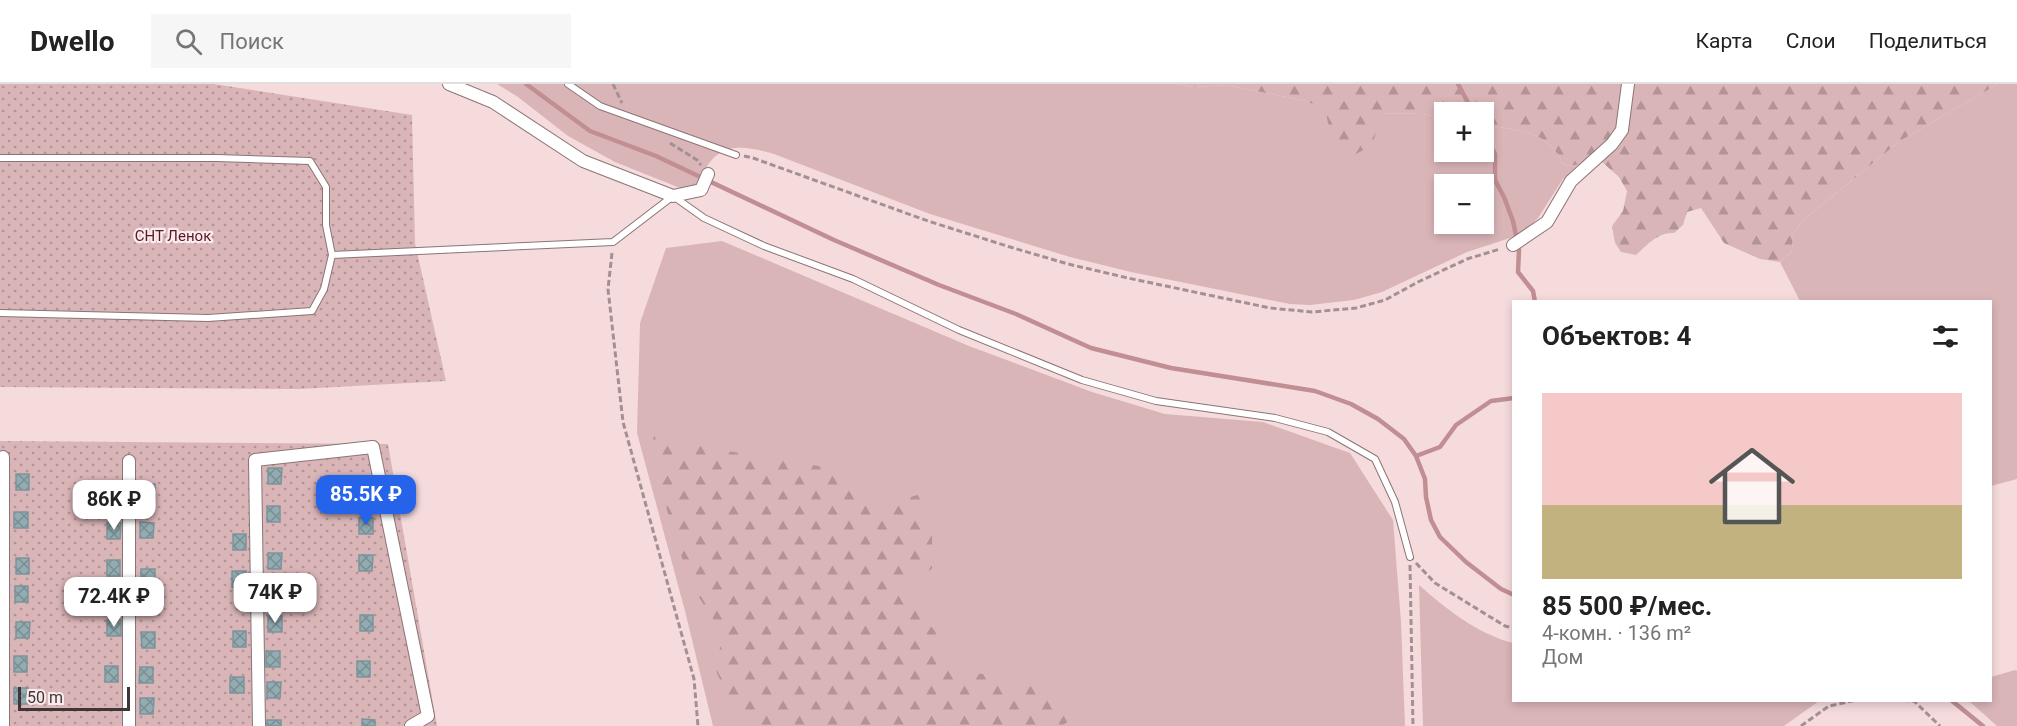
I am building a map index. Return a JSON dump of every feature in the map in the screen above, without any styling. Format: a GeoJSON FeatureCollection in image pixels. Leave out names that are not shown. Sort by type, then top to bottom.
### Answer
{"type":"FeatureCollection","features":[{"type":"Feature","properties":{"kind":"street"},"geometry":{"type":"LineString","coordinates":[[449,84],[493,102],[583,161],[673,196],[701,190],[708,174]]}},
{"type":"Feature","properties":{"kind":"street"},"geometry":{"type":"LineString","coordinates":[[1514,245],[1547,222],[1570,181],[1612,144],[1622,130],[1628,84]]}},
{"type":"Feature","properties":{"kind":"street"},"geometry":{"type":"LineString","coordinates":[[259,726],[255,460],[373,447],[429,721],[411,726]]}},
{"type":"Feature","properties":{"kind":"street"},"geometry":{"type":"LineString","coordinates":[[3,456],[3,726]]}},
{"type":"Feature","properties":{"kind":"street"},"geometry":{"type":"LineString","coordinates":[[129,461],[129,726]]}},
{"type":"Feature","properties":{"kind":"lane"},"geometry":{"type":"LineString","coordinates":[[568,84],[600,106],[736,155]]}},
{"type":"Feature","properties":{"kind":"lane"},"geometry":{"type":"LineString","coordinates":[[0,158],[217,158],[310,161],[326,187],[326,225],[332,255],[324,289],[312,311],[208,318],[0,313]]}},
{"type":"Feature","properties":{"kind":"lane"},"geometry":{"type":"LineString","coordinates":[[332,255],[613,242],[673,196],[704,218],[764,246],[853,279],[959,330],[1082,380],[1156,400],[1275,418],[1328,432],[1375,459],[1395,502],[1410,557]]}},
{"type":"Feature","properties":{"kind":"path"},"geometry":{"type":"LineString","coordinates":[[736,155],[753,158],[928,221],[1059,261],[1270,308],[1312,312],[1356,308],[1385,300],[1467,259],[1514,245]]}},
{"type":"Feature","properties":{"kind":"path"},"geometry":{"type":"LineString","coordinates":[[613,242],[608,289],[624,422],[694,680],[698,726]]}},
{"type":"Feature","properties":{"kind":"path"},"geometry":{"type":"LineString","coordinates":[[1410,557],[1435,583],[1505,626],[1512,628]]}},
{"type":"Feature","properties":{"kind":"path"},"geometry":{"type":"LineString","coordinates":[[1410,557],[1413,726]]}},
{"type":"Feature","properties":{"kind":"path"},"geometry":{"type":"LineString","coordinates":[[1801,726],[1829,705],[1846,702]]}},
{"type":"Feature","properties":{"kind":"path"},"geometry":{"type":"LineString","coordinates":[[1915,702],[1940,726]]}},
{"type":"Feature","properties":{"kind":"green space","name":"СНТ Ленок"},"geometry":{"type":"Polygon","coordinates":[[[0,84],[214,84],[412,115],[415,243],[446,381],[299,389],[0,387],[0,84]]]}},
{"type":"Feature","properties":{"kind":"green space"},"geometry":{"type":"Polygon","coordinates":[[[497,84],[1179,84],[1193,87],[1225,85],[1302,100],[1325,108],[1328,120],[1377,129],[1377,113],[1434,116],[1434,162],[1494,162],[1494,126],[1530,133],[1549,144],[1557,152],[1563,164],[1578,165],[1563,179],[1538,218],[1525,231],[1467,252],[1382,292],[1354,300],[1310,305],[1290,304],[1131,272],[1070,257],[930,214],[761,150],[737,148],[719,154],[704,171],[699,185],[680,188],[615,162],[568,136],[518,97],[497,84]]]}},
{"type":"Feature","properties":{"kind":"green space"},"geometry":{"type":"Polygon","coordinates":[[[1179,84],[1998,84],[1900,141],[1802,221],[1793,234],[1792,251],[1780,262],[1760,259],[1724,243],[1701,208],[1687,212],[1683,225],[1674,233],[1658,237],[1636,255],[1621,252],[1615,243],[1612,226],[1623,211],[1627,191],[1619,177],[1602,162],[1568,166],[1563,164],[1557,152],[1540,138],[1519,130],[1494,126],[1494,102],[1434,102],[1434,116],[1378,113],[1377,129],[1372,145],[1349,158],[1342,154],[1334,143],[1324,108],[1302,100],[1225,85],[1193,87],[1179,84]]]}},
{"type":"Feature","properties":{"kind":"green space"},"geometry":{"type":"Polygon","coordinates":[[[1998,84],[2017,84],[2017,479],[1992,486],[1992,300],[1799,300],[1780,262],[1792,251],[1793,234],[1802,221],[1900,141],[1998,84]]]}},
{"type":"Feature","properties":{"kind":"green space"},"geometry":{"type":"Polygon","coordinates":[[[722,241],[969,346],[1092,392],[1165,414],[1263,422],[1350,453],[1393,520],[1401,622],[1405,726],[713,726],[637,433],[640,323],[666,248],[722,241]]]}},
{"type":"Feature","properties":{"kind":"green space"},"geometry":{"type":"Polygon","coordinates":[[[655,434],[703,447],[831,468],[878,506],[921,494],[932,532],[932,569],[897,586],[935,631],[953,670],[996,676],[1053,693],[1074,717],[1062,726],[761,726],[760,719],[730,700],[714,667],[724,635],[692,587],[673,532],[650,447],[655,434]]]}},
{"type":"Feature","properties":{"kind":"green space"},"geometry":{"type":"Polygon","coordinates":[[[0,441],[388,444],[437,726],[0,726],[0,441]]]}},
{"type":"Feature","properties":{"kind":"green space"},"geometry":{"type":"Polygon","coordinates":[[[1419,585],[1463,620],[1487,634],[1512,643],[1512,702],[1818,702],[1784,726],[1423,726],[1419,585]]]}},
{"type":"Feature","properties":{"kind":"green space"},"geometry":{"type":"Polygon","coordinates":[[[2017,671],[2017,726],[1997,726],[1970,702],[1992,702],[1992,677],[2017,671]]]}},
{"type":"Feature","properties":{"kind":"building"},"geometry":{"type":"Polygon","coordinates":[[[268,468],[282,468],[281,484],[268,484],[268,468]]]}},
{"type":"Feature","properties":{"kind":"building"},"geometry":{"type":"Polygon","coordinates":[[[16,474],[29,474],[29,490],[16,490],[16,474]]]}},
{"type":"Feature","properties":{"kind":"building"},"geometry":{"type":"Polygon","coordinates":[[[141,484],[155,484],[155,500],[141,500],[141,484]]]}},
{"type":"Feature","properties":{"kind":"building"},"geometry":{"type":"Polygon","coordinates":[[[267,506],[280,506],[280,522],[267,522],[267,506]]]}},
{"type":"Feature","properties":{"kind":"building"},"geometry":{"type":"Polygon","coordinates":[[[14,512],[28,512],[28,528],[14,528],[14,512]]]}},
{"type":"Feature","properties":{"kind":"building"},"geometry":{"type":"Polygon","coordinates":[[[359,518],[373,518],[373,534],[359,534],[359,518]]]}},
{"type":"Feature","properties":{"kind":"building"},"geometry":{"type":"Polygon","coordinates":[[[140,522],[154,523],[153,538],[140,538],[140,522]]]}},
{"type":"Feature","properties":{"kind":"building"},"geometry":{"type":"Polygon","coordinates":[[[107,523],[121,523],[120,539],[107,539],[107,523]]]}},
{"type":"Feature","properties":{"kind":"building"},"geometry":{"type":"Polygon","coordinates":[[[233,534],[246,534],[246,550],[233,550],[233,534]]]}},
{"type":"Feature","properties":{"kind":"building"},"geometry":{"type":"Polygon","coordinates":[[[268,553],[282,553],[281,569],[268,569],[268,553]]]}},
{"type":"Feature","properties":{"kind":"building"},"geometry":{"type":"Polygon","coordinates":[[[359,555],[373,555],[372,571],[359,571],[359,555]]]}},
{"type":"Feature","properties":{"kind":"building"},"geometry":{"type":"Polygon","coordinates":[[[16,558],[29,558],[29,574],[16,574],[16,558]]]}},
{"type":"Feature","properties":{"kind":"building"},"geometry":{"type":"Polygon","coordinates":[[[107,560],[120,560],[120,576],[107,576],[107,560]]]}},
{"type":"Feature","properties":{"kind":"building"},"geometry":{"type":"Polygon","coordinates":[[[141,569],[155,569],[155,585],[141,585],[141,569]]]}},
{"type":"Feature","properties":{"kind":"building"},"geometry":{"type":"Polygon","coordinates":[[[232,571],[246,571],[246,587],[232,587],[232,571]]]}},
{"type":"Feature","properties":{"kind":"building"},"geometry":{"type":"Polygon","coordinates":[[[267,580],[281,580],[281,596],[267,596],[267,580]]]}},
{"type":"Feature","properties":{"kind":"building"},"geometry":{"type":"Polygon","coordinates":[[[15,586],[28,586],[28,602],[15,602],[15,586]]]}},
{"type":"Feature","properties":{"kind":"building"},"geometry":{"type":"Polygon","coordinates":[[[141,596],[154,596],[154,612],[140,612],[141,596]]]}},
{"type":"Feature","properties":{"kind":"building"},"geometry":{"type":"Polygon","coordinates":[[[360,615],[373,615],[373,631],[360,631],[360,615]]]}},
{"type":"Feature","properties":{"kind":"building"},"geometry":{"type":"Polygon","coordinates":[[[268,616],[282,616],[282,632],[268,632],[268,616]]]}},
{"type":"Feature","properties":{"kind":"building"},"geometry":{"type":"Polygon","coordinates":[[[107,620],[121,620],[121,636],[107,636],[107,620]]]}},
{"type":"Feature","properties":{"kind":"building"},"geometry":{"type":"Polygon","coordinates":[[[16,622],[30,622],[29,638],[16,638],[16,622]]]}},
{"type":"Feature","properties":{"kind":"building"},"geometry":{"type":"Polygon","coordinates":[[[233,631],[246,631],[246,647],[233,647],[233,631]]]}},
{"type":"Feature","properties":{"kind":"building"},"geometry":{"type":"Polygon","coordinates":[[[141,632],[155,632],[155,648],[142,648],[141,632]]]}},
{"type":"Feature","properties":{"kind":"building"},"geometry":{"type":"Polygon","coordinates":[[[266,651],[280,651],[280,667],[266,667],[266,651]]]}},
{"type":"Feature","properties":{"kind":"building"},"geometry":{"type":"Polygon","coordinates":[[[14,656],[27,656],[27,672],[14,672],[14,656]]]}},
{"type":"Feature","properties":{"kind":"building"},"geometry":{"type":"Polygon","coordinates":[[[357,661],[370,661],[370,677],[357,677],[357,661]]]}},
{"type":"Feature","properties":{"kind":"building"},"geometry":{"type":"Polygon","coordinates":[[[105,666],[118,666],[118,682],[105,682],[105,666]]]}},
{"type":"Feature","properties":{"kind":"building"},"geometry":{"type":"Polygon","coordinates":[[[140,667],[153,667],[153,683],[139,683],[140,667]]]}},
{"type":"Feature","properties":{"kind":"building"},"geometry":{"type":"Polygon","coordinates":[[[230,677],[244,677],[244,693],[230,693],[230,677]]]}},
{"type":"Feature","properties":{"kind":"building"},"geometry":{"type":"Polygon","coordinates":[[[267,682],[281,682],[280,698],[267,698],[267,682]]]}},
{"type":"Feature","properties":{"kind":"building"},"geometry":{"type":"Polygon","coordinates":[[[14,688],[28,688],[28,704],[14,704],[14,688]]]}},
{"type":"Feature","properties":{"kind":"building"},"geometry":{"type":"Polygon","coordinates":[[[140,698],[154,698],[153,714],[140,714],[140,698]]]}},
{"type":"Feature","properties":{"kind":"building"},"geometry":{"type":"Polygon","coordinates":[[[362,719],[375,720],[375,726],[362,726],[362,719]]]}},
{"type":"Feature","properties":{"kind":"building"},"geometry":{"type":"Polygon","coordinates":[[[267,720],[281,720],[281,726],[267,726],[267,720]]]}},
{"type":"Feature","properties":{"kind":"waterway"},"geometry":{"type":"LineString","coordinates":[[526,84],[590,131],[656,156],[834,240],[939,285],[1016,314],[1091,348],[1171,368],[1315,391],[1351,404],[1378,419],[1404,439],[1416,456],[1425,479],[1431,520],[1440,537],[1466,562],[1501,589],[1512,594]]}},
{"type":"Feature","properties":{"kind":"waterway"},"geometry":{"type":"LineString","coordinates":[[1458,84],[1468,102]]}},
{"type":"Feature","properties":{"kind":"waterway"},"geometry":{"type":"LineString","coordinates":[[1494,152],[1495,180],[1513,221],[1519,250],[1518,272],[1533,291],[1535,300]]}},
{"type":"Feature","properties":{"kind":"waterway"},"geometry":{"type":"LineString","coordinates":[[1416,456],[1440,447],[1456,425],[1491,401],[1512,398]]}},
{"type":"Feature","properties":{"kind":"waterway"},"geometry":{"type":"LineString","coordinates":[[1953,702],[1983,726]]}}]}
